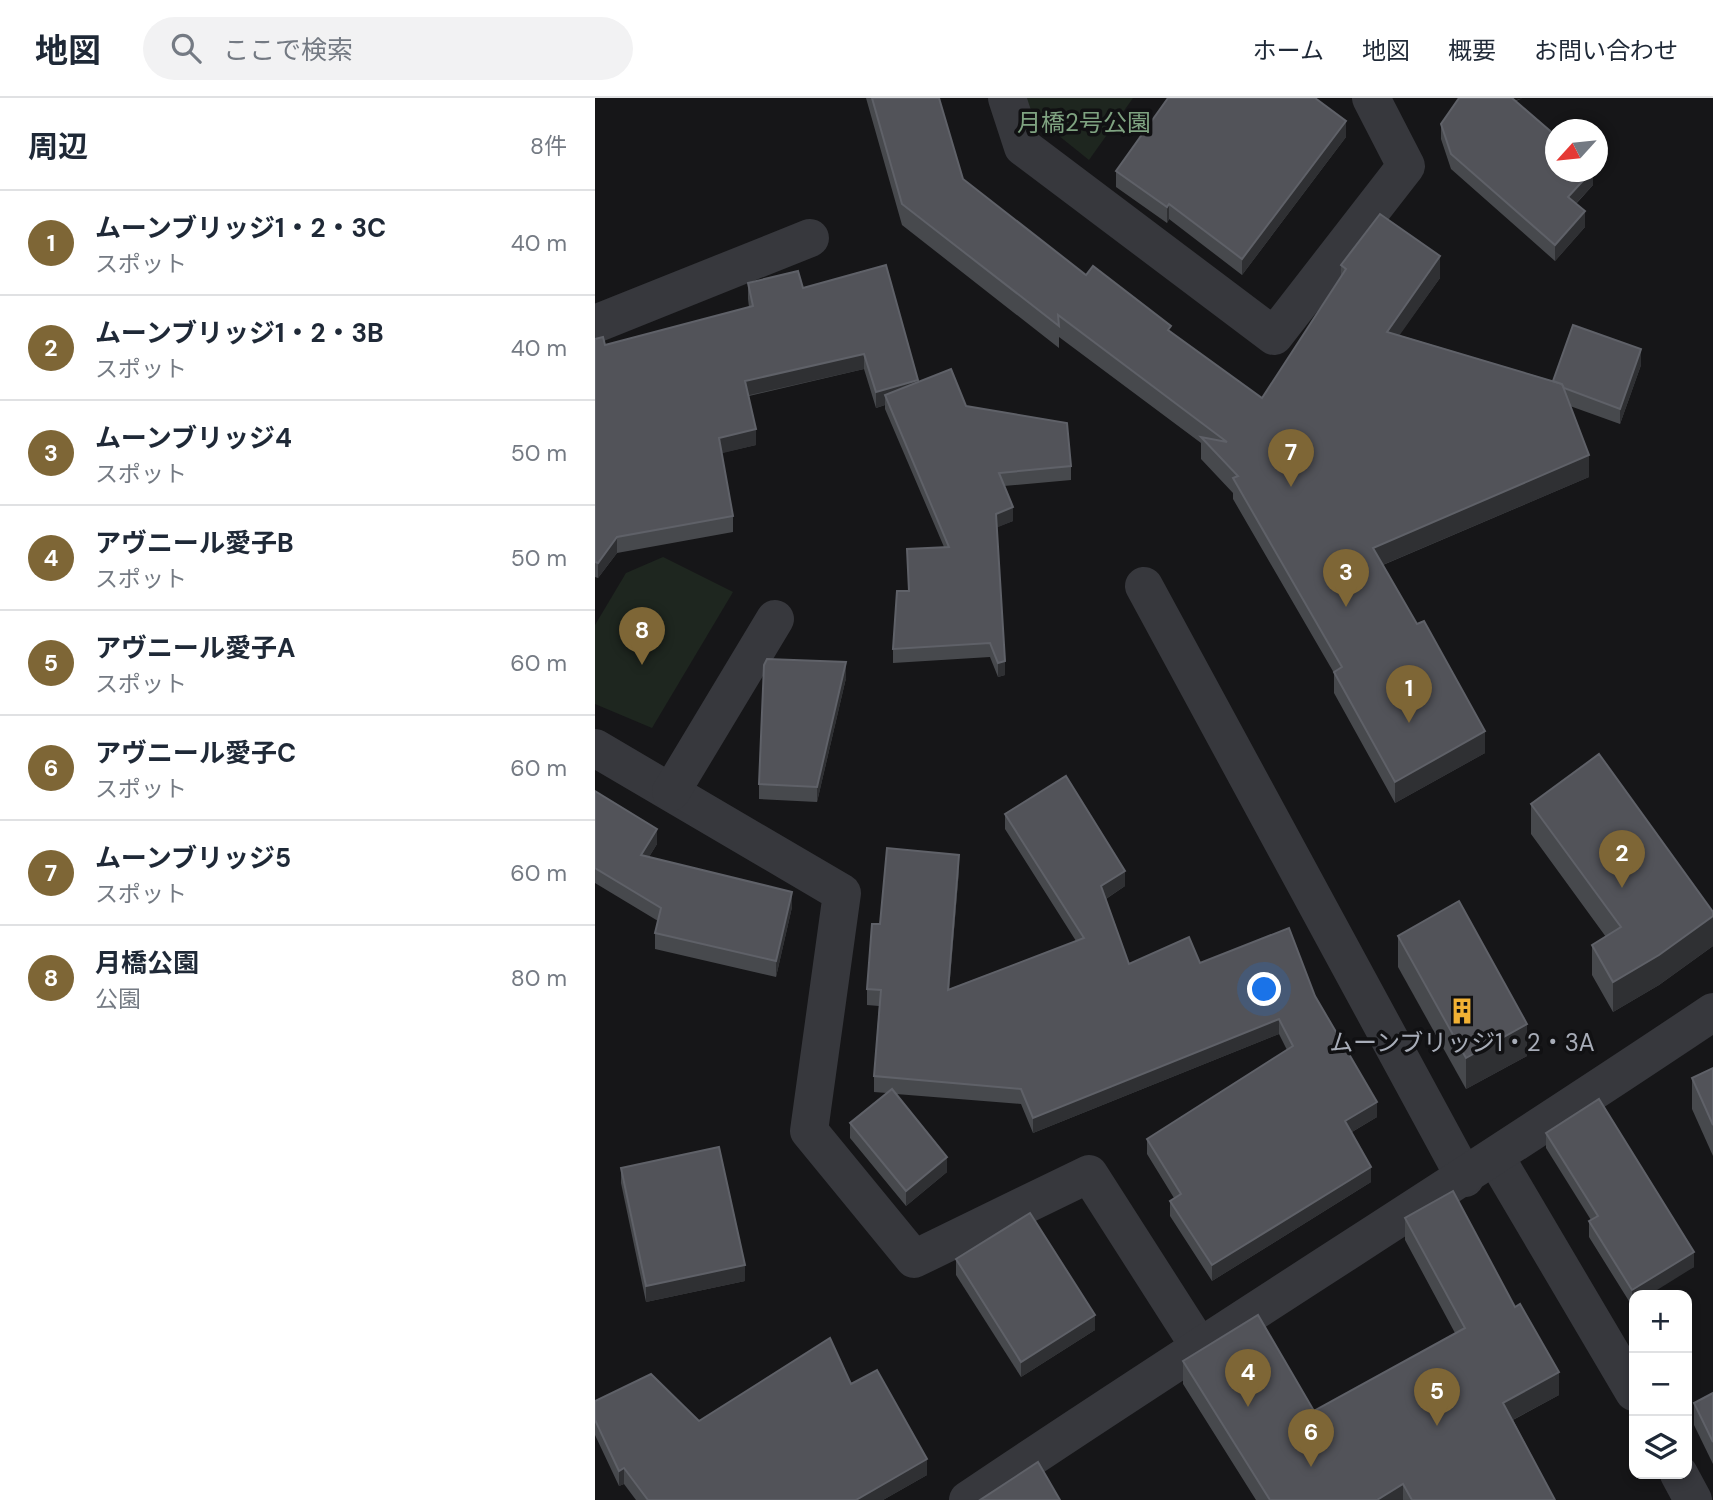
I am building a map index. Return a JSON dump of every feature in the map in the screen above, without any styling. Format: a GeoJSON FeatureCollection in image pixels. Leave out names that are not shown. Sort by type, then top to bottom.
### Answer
{"type":"FeatureCollection","features":[{"type":"Feature","properties":{"kind":"street"},"geometry":{"type":"LineString","coordinates":[[1007,98],[1023,147],[1274,336],[1406,166],[1371,98]]}},
{"type":"Feature","properties":{"kind":"street"},"geometry":{"type":"LineString","coordinates":[[595,324],[810,238]]}},
{"type":"Feature","properties":{"kind":"street"},"geometry":{"type":"LineString","coordinates":[[1145,586],[1480,1168],[1629,1385]]}},
{"type":"Feature","properties":{"kind":"street"},"geometry":{"type":"LineString","coordinates":[[671,792],[775,619]]}},
{"type":"Feature","properties":{"kind":"street"},"geometry":{"type":"LineString","coordinates":[[595,748],[842,893],[809,1131],[913,1259],[1089,1174],[1199,1346]]}},
{"type":"Feature","properties":{"kind":"street"},"geometry":{"type":"LineString","coordinates":[[968,1500],[1199,1346],[1480,1168],[1713,1012]]}},
{"type":"Feature","properties":{"kind":"street"},"geometry":{"type":"LineString","coordinates":[[1682,1479],[1693,1500]]}},
{"type":"Feature","properties":{"kind":"green space","name":"月橋2号公園"},"geometry":{"type":"Polygon","coordinates":[[[1024,98],[1133,98],[1089,160],[1028,111],[1024,98]]]}},
{"type":"Feature","properties":{"kind":"green space"},"geometry":{"type":"Polygon","coordinates":[[[663,557],[733,592],[652,728],[595,704],[595,625],[626,573],[663,557]]]}},
{"type":"Feature","properties":{"kind":"building"},"geometry":{"type":"Polygon","coordinates":[[[872,98],[939,98],[963,179],[1086,275],[1093,266],[1171,326],[1168,330],[1262,398],[1346,269],[1341,265],[1380,214],[1440,256],[1387,332],[1562,384],[1589,455],[1373,548],[1417,624],[1424,621],[1485,731],[1395,782],[1334,672],[1342,667],[1233,478],[1238,476],[1201,437],[1227,442],[1058,315],[1059,326],[902,204],[872,98]]]}},
{"type":"Feature","properties":{"kind":"building"},"geometry":{"type":"Polygon","coordinates":[[[1168,98],[1315,98],[1346,121],[1242,259],[1169,204],[1167,207],[1116,171],[1168,98]]]}},
{"type":"Feature","properties":{"kind":"building"},"geometry":{"type":"Polygon","coordinates":[[[1459,98],[1512,98],[1545,126],[1545,182],[1582,182],[1568,197],[1585,211],[1555,245],[1451,154],[1441,124],[1459,98]]]}},
{"type":"Feature","properties":{"kind":"building"},"geometry":{"type":"Polygon","coordinates":[[[886,265],[918,380],[876,392],[864,354],[745,381],[756,429],[719,438],[733,516],[617,537],[598,563],[595,562],[595,339],[603,337],[605,345],[753,306],[748,283],[798,271],[803,288],[886,265]]]}},
{"type":"Feature","properties":{"kind":"building"},"geometry":{"type":"Polygon","coordinates":[[[1573,325],[1641,349],[1620,409],[1564,388],[1562,384],[1553,381],[1573,325]]]}},
{"type":"Feature","properties":{"kind":"building"},"geometry":{"type":"Polygon","coordinates":[[[951,369],[966,406],[1067,423],[1071,466],[999,473],[1013,507],[996,514],[1005,661],[998,663],[990,643],[893,649],[897,591],[909,591],[907,549],[949,547],[885,395],[951,369]]]}},
{"type":"Feature","properties":{"kind":"building"},"geometry":{"type":"Polygon","coordinates":[[[767,659],[846,662],[817,787],[759,784],[764,665],[767,659]]]}},
{"type":"Feature","properties":{"kind":"building"},"geometry":{"type":"Polygon","coordinates":[[[1599,754],[1713,912],[1713,916],[1659,955],[1613,982],[1592,945],[1621,927],[1531,804],[1599,754]]]}},
{"type":"Feature","properties":{"kind":"building"},"geometry":{"type":"Polygon","coordinates":[[[1066,776],[1125,871],[1101,886],[1129,964],[1189,937],[1200,963],[1289,928],[1315,996],[1377,1102],[1345,1121],[1371,1167],[1212,1265],[1170,1201],[1181,1194],[1147,1139],[1293,1046],[1279,1019],[1033,1118],[1021,1089],[874,1076],[881,990],[867,989],[872,924],[880,924],[887,848],[959,855],[948,990],[1084,938],[1005,814],[1066,776]]]}},
{"type":"Feature","properties":{"kind":"building"},"geometry":{"type":"Polygon","coordinates":[[[595,791],[657,829],[641,855],[792,892],[776,961],[655,933],[661,908],[595,868],[595,791]]]}},
{"type":"Feature","properties":{"kind":"building","name":"ムーンブリッジ1・2・3A"},"geometry":{"type":"Polygon","coordinates":[[[1459,901],[1527,1024],[1466,1058],[1398,936],[1459,901]]]}},
{"type":"Feature","properties":{"kind":"building"},"geometry":{"type":"Polygon","coordinates":[[[1713,1068],[1713,1125],[1692,1078],[1713,1068]]]}},
{"type":"Feature","properties":{"kind":"building"},"geometry":{"type":"Polygon","coordinates":[[[892,1089],[947,1157],[906,1191],[850,1123],[892,1089]]]}},
{"type":"Feature","properties":{"kind":"building"},"geometry":{"type":"Polygon","coordinates":[[[1599,1099],[1694,1252],[1632,1290],[1589,1221],[1598,1216],[1546,1133],[1599,1099]]]}},
{"type":"Feature","properties":{"kind":"building"},"geometry":{"type":"Polygon","coordinates":[[[719,1147],[745,1265],[646,1286],[621,1168],[719,1147]]]}},
{"type":"Feature","properties":{"kind":"building"},"geometry":{"type":"Polygon","coordinates":[[[1453,1191],[1515,1307],[1520,1304],[1559,1372],[1503,1403],[1555,1500],[1412,1500],[1403,1484],[1377,1500],[1270,1500],[1183,1361],[1258,1315],[1314,1411],[1465,1328],[1405,1218],[1453,1191]]]}},
{"type":"Feature","properties":{"kind":"building"},"geometry":{"type":"Polygon","coordinates":[[[1030,1213],[1095,1315],[1021,1362],[956,1259],[1030,1213]]]}},
{"type":"Feature","properties":{"kind":"building"},"geometry":{"type":"Polygon","coordinates":[[[830,1338],[851,1384],[877,1370],[927,1459],[856,1500],[648,1500],[624,1468],[619,1471],[595,1420],[595,1401],[651,1374],[699,1421],[830,1338]]]}},
{"type":"Feature","properties":{"kind":"building"},"geometry":{"type":"Polygon","coordinates":[[[1713,1393],[1713,1442],[1694,1403],[1713,1393]]]}},
{"type":"Feature","properties":{"kind":"building"},"geometry":{"type":"Polygon","coordinates":[[[1038,1462],[1060,1500],[980,1500],[1038,1462]]]}},
{"type":"Feature","properties":{"kind":"place","name":"ムーンブリッジ5"},"geometry":{"type":"Point","coordinates":[1291,487]}},
{"type":"Feature","properties":{"kind":"place","name":"ムーンブリッジ4"},"geometry":{"type":"Point","coordinates":[1346,607]}},
{"type":"Feature","properties":{"kind":"place","name":"月橋公園"},"geometry":{"type":"Point","coordinates":[642,665]}},
{"type":"Feature","properties":{"kind":"place","name":"ムーンブリッジ1・2・3C"},"geometry":{"type":"Point","coordinates":[1409,723]}},
{"type":"Feature","properties":{"kind":"place","name":"ムーンブリッジ1・2・3B"},"geometry":{"type":"Point","coordinates":[1622,888]}},
{"type":"Feature","properties":{"kind":"place","name":"ムーンブリッジ1・2・3A"},"geometry":{"type":"Point","coordinates":[1462,1011]}},
{"type":"Feature","properties":{"kind":"place","name":"アヴニール愛子B"},"geometry":{"type":"Point","coordinates":[1248,1407]}},
{"type":"Feature","properties":{"kind":"place","name":"アヴニール愛子A"},"geometry":{"type":"Point","coordinates":[1437,1426]}},
{"type":"Feature","properties":{"kind":"place","name":"アヴニール愛子C"},"geometry":{"type":"Point","coordinates":[1311,1467]}}]}
